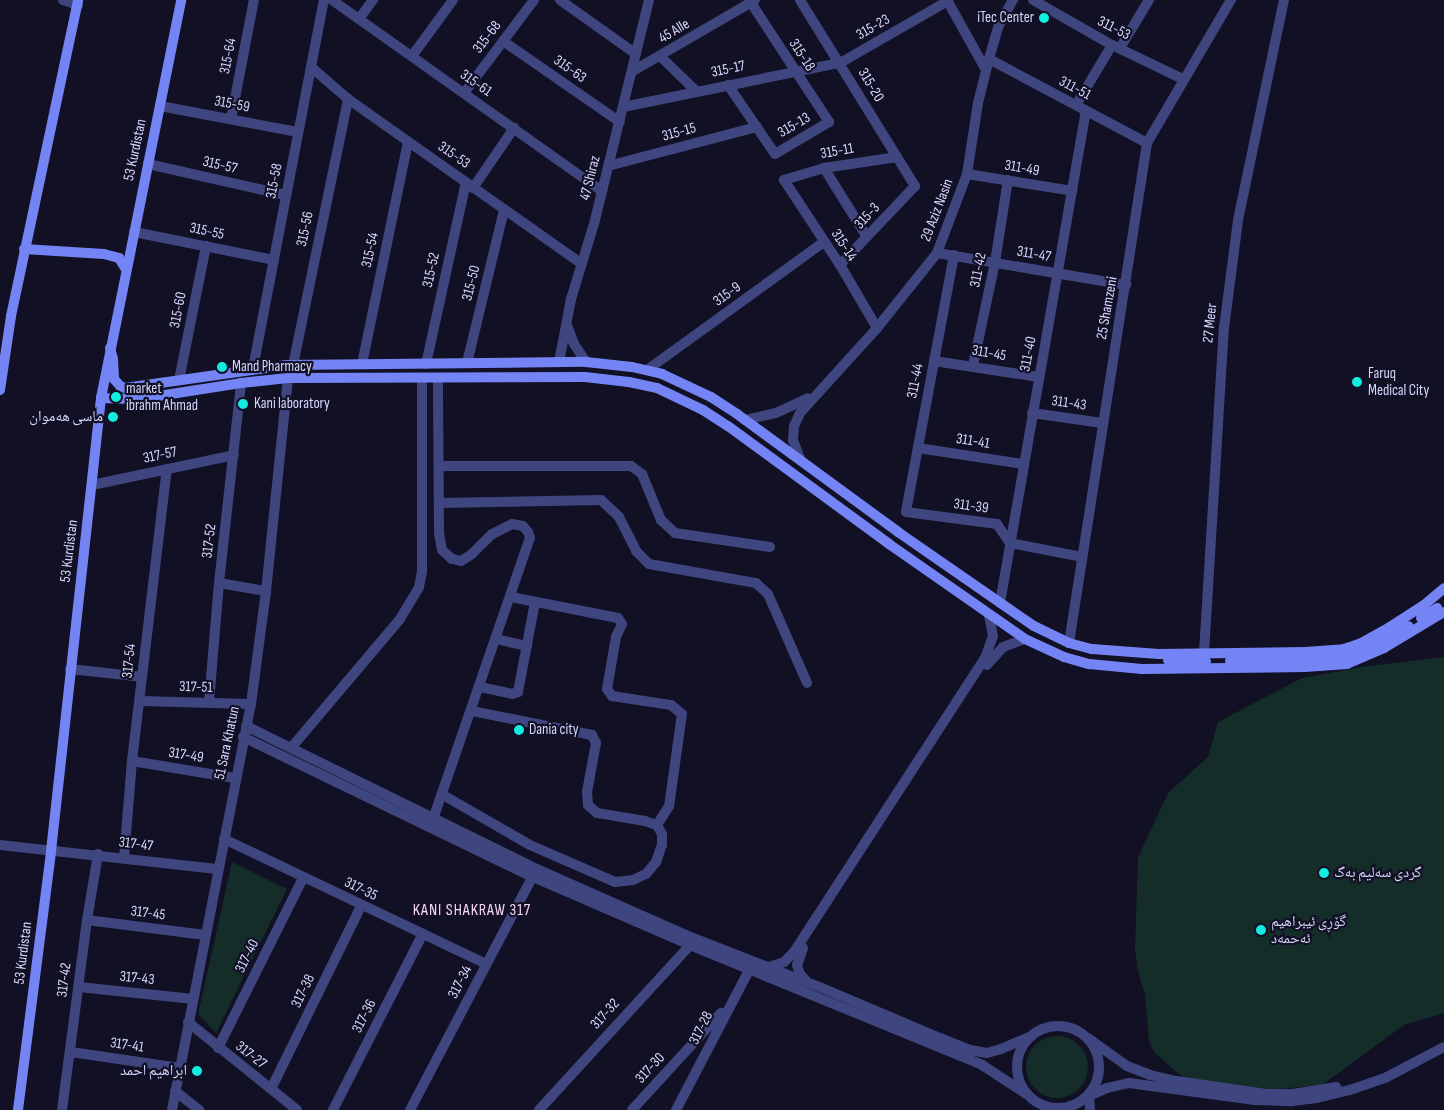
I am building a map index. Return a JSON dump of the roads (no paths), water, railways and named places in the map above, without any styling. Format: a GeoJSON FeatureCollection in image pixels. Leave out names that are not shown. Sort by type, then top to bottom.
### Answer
{"type":"FeatureCollection","features":[{"type":"Feature","properties":{"kind":"main road","name":"53 Kurdistan"},"geometry":{"type":"LineString","coordinates":[[18,1110],[51,851],[101,398],[181,0]]}},
{"type":"Feature","properties":{"kind":"main road"},"geometry":{"type":"LineString","coordinates":[[0,390],[11,316],[24,249],[78,3]]}},
{"type":"Feature","properties":{"kind":"main road"},"geometry":{"type":"LineString","coordinates":[[24,249],[104,254],[119,258],[126,269]]}},
{"type":"Feature","properties":{"kind":"main road"},"geometry":{"type":"LineString","coordinates":[[0,314],[11,316]]}},
{"type":"Feature","properties":{"kind":"main road"},"geometry":{"type":"LineString","coordinates":[[110,348],[114,379],[117,384],[126,388],[253,368],[292,365],[586,362],[647,370],[662,374],[702,392],[745,420],[898,532],[1034,626],[1069,643],[1092,649],[1128,652],[1204,653],[1305,652],[1344,648],[1361,643],[1390,627],[1424,605],[1444,588]]}},
{"type":"Feature","properties":{"kind":"main road"},"geometry":{"type":"LineString","coordinates":[[508,378],[509,363]]}},
{"type":"Feature","properties":{"kind":"main road"},"geometry":{"type":"LineString","coordinates":[[101,398],[139,399],[241,383],[288,378],[585,378],[657,388],[703,410],[728,426],[889,544],[1026,639],[1064,657],[1110,667],[1306,667],[1347,664],[1367,657],[1440,610]]}},
{"type":"Feature","properties":{"kind":"main road"},"geometry":{"type":"LineString","coordinates":[[139,386],[136,393],[139,399]]}},
{"type":"Feature","properties":{"kind":"main road"},"geometry":{"type":"LineString","coordinates":[[889,544],[898,532]]}},
{"type":"Feature","properties":{"kind":"main road"},"geometry":{"type":"LineString","coordinates":[[1128,652],[1170,660],[1214,661],[1300,660],[1348,655],[1440,610]]}},
{"type":"Feature","properties":{"kind":"street"},"geometry":{"type":"LineString","coordinates":[[63,0],[78,3]]}},
{"type":"Feature","properties":{"kind":"street","name":"315-64"},"geometry":{"type":"LineString","coordinates":[[231,119],[254,0]]}},
{"type":"Feature","properties":{"kind":"street","name":"315-58"},"geometry":{"type":"LineString","coordinates":[[253,368],[324,0]]}},
{"type":"Feature","properties":{"kind":"street","name":"315-61"},"geometry":{"type":"LineString","coordinates":[[332,0],[602,190]]}},
{"type":"Feature","properties":{"kind":"street"},"geometry":{"type":"LineString","coordinates":[[360,19],[373,0]]}},
{"type":"Feature","properties":{"kind":"street"},"geometry":{"type":"LineString","coordinates":[[412,56],[454,0]]}},
{"type":"Feature","properties":{"kind":"street","name":"315-68"},"geometry":{"type":"LineString","coordinates":[[464,93],[534,0]]}},
{"type":"Feature","properties":{"kind":"street"},"geometry":{"type":"LineString","coordinates":[[560,0],[636,54]]}},
{"type":"Feature","properties":{"kind":"street","name":"47 Shiraz"},"geometry":{"type":"LineString","coordinates":[[559,362],[566,324],[620,122],[650,0]]}},
{"type":"Feature","properties":{"kind":"street","name":"29 Aziz Nasin"},"geometry":{"type":"LineString","coordinates":[[801,461],[794,447],[794,426],[800,413],[815,394],[877,328],[937,253],[967,174],[978,103],[999,25],[1013,0]]}},
{"type":"Feature","properties":{"kind":"street","name":"311-53"},"geometry":{"type":"LineString","coordinates":[[1033,0],[1116,46],[1182,79]]}},
{"type":"Feature","properties":{"kind":"street"},"geometry":{"type":"LineString","coordinates":[[1076,106],[1149,0]]}},
{"type":"Feature","properties":{"kind":"street","name":"25 Shamzeni"},"geometry":{"type":"LineString","coordinates":[[1069,643],[1147,143],[1182,79],[1231,0]]}},
{"type":"Feature","properties":{"kind":"street","name":"27 Meer"},"geometry":{"type":"LineString","coordinates":[[1204,653],[1224,328],[1238,220],[1284,0]]}},
{"type":"Feature","properties":{"kind":"street","name":"45 Alle"},"geometry":{"type":"LineString","coordinates":[[632,71],[753,1]]}},
{"type":"Feature","properties":{"kind":"street","name":"315-18"},"geometry":{"type":"LineString","coordinates":[[753,1],[795,71],[829,122]]}},
{"type":"Feature","properties":{"kind":"street"},"geometry":{"type":"LineString","coordinates":[[947,1],[986,70]]}},
{"type":"Feature","properties":{"kind":"street","name":"315-23"},"geometry":{"type":"LineString","coordinates":[[840,63],[947,1]]}},
{"type":"Feature","properties":{"kind":"street","name":"315-20"},"geometry":{"type":"LineString","coordinates":[[805,2],[915,186]]}},
{"type":"Feature","properties":{"kind":"street","name":"315-63"},"geometry":{"type":"LineString","coordinates":[[503,40],[620,122]]}},
{"type":"Feature","properties":{"kind":"street"},"geometry":{"type":"LineString","coordinates":[[660,56],[696,91]]}},
{"type":"Feature","properties":{"kind":"street","name":"311-51"},"geometry":{"type":"LineString","coordinates":[[989,59],[1147,143]]}},
{"type":"Feature","properties":{"kind":"street","name":"315-17"},"geometry":{"type":"LineString","coordinates":[[623,107],[840,63]]}},
{"type":"Feature","properties":{"kind":"street","name":"315-53"},"geometry":{"type":"LineString","coordinates":[[311,67],[348,99],[582,264]]}},
{"type":"Feature","properties":{"kind":"street"},"geometry":{"type":"LineString","coordinates":[[728,85],[757,128]]}},
{"type":"Feature","properties":{"kind":"street","name":"315-56"},"geometry":{"type":"LineString","coordinates":[[292,365],[348,99]]}},
{"type":"Feature","properties":{"kind":"street","name":"315-59"},"geometry":{"type":"LineString","coordinates":[[160,106],[298,132]]}},
{"type":"Feature","properties":{"kind":"street","name":"311-40"},"geometry":{"type":"LineString","coordinates":[[1000,603],[1086,111]]}},
{"type":"Feature","properties":{"kind":"street","name":"315-13"},"geometry":{"type":"LineString","coordinates":[[757,128],[775,154],[829,122]]}},
{"type":"Feature","properties":{"kind":"street"},"geometry":{"type":"LineString","coordinates":[[470,185],[514,128]]}},
{"type":"Feature","properties":{"kind":"street","name":"315-15"},"geometry":{"type":"LineString","coordinates":[[608,166],[757,128]]}},
{"type":"Feature","properties":{"kind":"street","name":"315-54"},"geometry":{"type":"LineString","coordinates":[[362,364],[408,142]]}},
{"type":"Feature","properties":{"kind":"street","name":"315-11"},"geometry":{"type":"LineString","coordinates":[[784,180],[824,168],[897,157]]}},
{"type":"Feature","properties":{"kind":"street","name":"315-57"},"geometry":{"type":"LineString","coordinates":[[148,164],[286,195]]}},
{"type":"Feature","properties":{"kind":"street"},"geometry":{"type":"LineString","coordinates":[[824,168],[867,237]]}},
{"type":"Feature","properties":{"kind":"street","name":"311-49"},"geometry":{"type":"LineString","coordinates":[[967,174],[1072,192]]}},
{"type":"Feature","properties":{"kind":"street","name":"315-14"},"geometry":{"type":"LineString","coordinates":[[784,180],[840,265],[877,328]]}},
{"type":"Feature","properties":{"kind":"street","name":"311-42"},"geometry":{"type":"LineString","coordinates":[[973,365],[995,262],[1008,180]]}},
{"type":"Feature","properties":{"kind":"street","name":"315-52"},"geometry":{"type":"LineString","coordinates":[[426,364],[470,185]]}},
{"type":"Feature","properties":{"kind":"street","name":"315-3"},"geometry":{"type":"LineString","coordinates":[[840,265],[915,186]]}},
{"type":"Feature","properties":{"kind":"street","name":"315-50"},"geometry":{"type":"LineString","coordinates":[[467,363],[504,210]]}},
{"type":"Feature","properties":{"kind":"street","name":"315-55"},"geometry":{"type":"LineString","coordinates":[[134,232],[274,260]]}},
{"type":"Feature","properties":{"kind":"street","name":"315-9"},"geometry":{"type":"LineString","coordinates":[[647,370],[824,242]]}},
{"type":"Feature","properties":{"kind":"street","name":"315-60"},"geometry":{"type":"LineString","coordinates":[[179,380],[206,246]]}},
{"type":"Feature","properties":{"kind":"street","name":"311-47"},"geometry":{"type":"LineString","coordinates":[[937,253],[1126,285]]}},
{"type":"Feature","properties":{"kind":"street","name":"311-44"},"geometry":{"type":"LineString","coordinates":[[906,512],[954,255]]}},
{"type":"Feature","properties":{"kind":"street"},"geometry":{"type":"LineString","coordinates":[[566,324],[574,344],[586,362]]}},
{"type":"Feature","properties":{"kind":"street","name":"311-45"},"geometry":{"type":"LineString","coordinates":[[934,361],[973,365],[1038,377]]}},
{"type":"Feature","properties":{"kind":"street","name":"51 Sara Khatun"},"geometry":{"type":"LineString","coordinates":[[172,1110],[250,704],[266,591],[288,378]]}},
{"type":"Feature","properties":{"kind":"street"},"geometry":{"type":"LineString","coordinates":[[290,748],[400,619],[419,587],[422,571],[422,378]]}},
{"type":"Feature","properties":{"kind":"street"},"geometry":{"type":"LineString","coordinates":[[432,822],[529,544],[528,532],[519,524],[508,525],[492,534],[468,558],[461,560],[452,560],[440,545],[438,378]]}},
{"type":"Feature","properties":{"kind":"street","name":"317-52"},"geometry":{"type":"LineString","coordinates":[[209,702],[219,583],[241,383]]}},
{"type":"Feature","properties":{"kind":"street","name":"29 Aziz Nasin"},"geometry":{"type":"LineString","coordinates":[[745,420],[786,410],[815,394]]}},
{"type":"Feature","properties":{"kind":"street","name":"311-43"},"geometry":{"type":"LineString","coordinates":[[1032,413],[1102,423]]}},
{"type":"Feature","properties":{"kind":"street","name":"311-41"},"geometry":{"type":"LineString","coordinates":[[918,448],[1024,464]]}},
{"type":"Feature","properties":{"kind":"street","name":"317-57"},"geometry":{"type":"LineString","coordinates":[[92,485],[234,454]]}},
{"type":"Feature","properties":{"kind":"street"},"geometry":{"type":"LineString","coordinates":[[439,466],[631,466],[642,474],[661,520],[675,533],[770,547]]}},
{"type":"Feature","properties":{"kind":"street","name":"317-54"},"geometry":{"type":"LineString","coordinates":[[124,858],[132,762],[167,469]]}},
{"type":"Feature","properties":{"kind":"street"},"geometry":{"type":"LineString","coordinates":[[439,502],[600,500],[619,516],[636,551],[649,564],[756,583],[768,594],[806,683]]}},
{"type":"Feature","properties":{"kind":"street","name":"311-39"},"geometry":{"type":"LineString","coordinates":[[906,512],[998,524],[1010,543]]}},
{"type":"Feature","properties":{"kind":"street"},"geometry":{"type":"LineString","coordinates":[[1010,543],[1082,557]]}},
{"type":"Feature","properties":{"kind":"street"},"geometry":{"type":"LineString","coordinates":[[219,583],[266,591]]}},
{"type":"Feature","properties":{"kind":"street"},"geometry":{"type":"LineString","coordinates":[[511,598],[618,618],[622,624],[616,637],[608,689],[612,696],[671,705],[682,714],[669,806],[657,825]]}},
{"type":"Feature","properties":{"kind":"street"},"geometry":{"type":"LineString","coordinates":[[480,686],[512,694],[518,692],[535,602]]}},
{"type":"Feature","properties":{"kind":"street"},"geometry":{"type":"LineString","coordinates":[[769,967],[784,962],[794,952],[986,656],[993,636],[989,615]]}},
{"type":"Feature","properties":{"kind":"street"},"geometry":{"type":"LineString","coordinates":[[496,639],[527,646]]}},
{"type":"Feature","properties":{"kind":"street"},"geometry":{"type":"LineString","coordinates":[[808,982],[802,976],[797,965],[803,949],[990,660],[1006,645],[1026,639]]}},
{"type":"Feature","properties":{"kind":"street"},"geometry":{"type":"LineString","coordinates":[[70,669],[142,677]]}},
{"type":"Feature","properties":{"kind":"street","name":"317-51"},"geometry":{"type":"LineString","coordinates":[[140,701],[250,704]]}},
{"type":"Feature","properties":{"kind":"street"},"geometry":{"type":"LineString","coordinates":[[442,795],[530,846],[615,882],[633,880],[646,874],[656,862],[662,846],[662,834],[657,825],[645,821],[596,813],[588,805],[587,792],[596,742],[592,735],[472,711]]}},
{"type":"Feature","properties":{"kind":"street"},"geometry":{"type":"LineString","coordinates":[[246,726],[535,873],[691,942],[752,965],[982,1065],[1028,1096]]}},
{"type":"Feature","properties":{"kind":"street"},"geometry":{"type":"LineString","coordinates":[[244,737],[432,822]]}},
{"type":"Feature","properties":{"kind":"street","name":"317-49"},"geometry":{"type":"LineString","coordinates":[[132,762],[235,778]]}},
{"type":"Feature","properties":{"kind":"street","name":"317-35"},"geometry":{"type":"LineString","coordinates":[[224,839],[486,964]]}},
{"type":"Feature","properties":{"kind":"street","name":"317-47"},"geometry":{"type":"LineString","coordinates":[[0,844],[217,869]]}},
{"type":"Feature","properties":{"kind":"street","name":"317-42"},"geometry":{"type":"LineString","coordinates":[[62,1110],[87,920],[98,854]]}},
{"type":"Feature","properties":{"kind":"street","name":"317-34"},"geometry":{"type":"LineString","coordinates":[[410,1110],[535,873]]}},
{"type":"Feature","properties":{"kind":"street","name":"317-40"},"geometry":{"type":"LineString","coordinates":[[218,1048],[303,878]]}},
{"type":"Feature","properties":{"kind":"street","name":"317-38"},"geometry":{"type":"LineString","coordinates":[[271,1089],[362,906]]}},
{"type":"Feature","properties":{"kind":"street","name":"317-45"},"geometry":{"type":"LineString","coordinates":[[87,920],[205,935]]}},
{"type":"Feature","properties":{"kind":"street","name":"317-36"},"geometry":{"type":"LineString","coordinates":[[333,1110],[422,935]]}},
{"type":"Feature","properties":{"kind":"street","name":"317-32"},"geometry":{"type":"LineString","coordinates":[[538,1110],[691,942]]}},
{"type":"Feature","properties":{"kind":"street"},"geometry":{"type":"LineString","coordinates":[[752,965],[769,967],[940,1038],[979,1052],[996,1051],[1043,1029],[1063,1026],[1076,1030],[1119,1061],[1150,1075],[1215,1088],[1280,1094],[1310,1092],[1362,1080],[1398,1065],[1444,1040]]}},
{"type":"Feature","properties":{"kind":"street","name":"317-28"},"geometry":{"type":"LineString","coordinates":[[676,1110],[752,965]]}},
{"type":"Feature","properties":{"kind":"street","name":"317-43"},"geometry":{"type":"LineString","coordinates":[[79,987],[193,999]]}},
{"type":"Feature","properties":{"kind":"street","name":"317-30"},"geometry":{"type":"LineString","coordinates":[[632,1110],[731,1003]]}},
{"type":"Feature","properties":{"kind":"street","name":"317-27"},"geometry":{"type":"LineString","coordinates":[[188,1022],[297,1110]]}},
{"type":"Feature","properties":{"kind":"street"},"geometry":{"type":"LineString","coordinates":[[1031,1036],[1022,1046],[1017,1065],[1018,1078],[1028,1096],[1038,1107],[1051,1108],[1065,1108],[1078,1104],[1088,1096],[1129,1082],[1247,1100],[1282,1101],[1306,1099],[1340,1093],[1376,1082],[1444,1047]]}},
{"type":"Feature","properties":{"kind":"street"},"geometry":{"type":"LineString","coordinates":[[1088,1038],[1096,1049],[1100,1063],[1098,1077],[1088,1096],[1090,1110]]}},
{"type":"Feature","properties":{"kind":"street","name":"317-41"},"geometry":{"type":"LineString","coordinates":[[71,1052],[180,1068]]}},
{"type":"Feature","properties":{"kind":"street"},"geometry":{"type":"LineString","coordinates":[[175,1091],[199,1110]]}},
{"type":"Feature","properties":{"kind":"place","name":"iTec Center"},"geometry":{"type":"Point","coordinates":[1044,18]}},
{"type":"Feature","properties":{"kind":"place","name":"Mand Pharmacy"},"geometry":{"type":"Point","coordinates":[222,367]}},
{"type":"Feature","properties":{"kind":"place","name":"Faruq Medical City"},"geometry":{"type":"Point","coordinates":[1357,382]}},
{"type":"Feature","properties":{"kind":"place","name":"market ibrahm Ahmad"},"geometry":{"type":"Point","coordinates":[116,397]}},
{"type":"Feature","properties":{"kind":"place","name":"Kani laboratory"},"geometry":{"type":"Point","coordinates":[243,404]}},
{"type":"Feature","properties":{"kind":"place","name":"ماسی هەموان"},"geometry":{"type":"Point","coordinates":[113,417]}},
{"type":"Feature","properties":{"kind":"place","name":"Dania city"},"geometry":{"type":"Point","coordinates":[519,730]}},
{"type":"Feature","properties":{"kind":"place","name":"گردی سەلیم بەگ"},"geometry":{"type":"Point","coordinates":[1324,873]}},
{"type":"Feature","properties":{"kind":"place","name":"گۆڕی ئیبراھیم ئەحمەد"},"geometry":{"type":"Point","coordinates":[1261,930]}},
{"type":"Feature","properties":{"kind":"place","name":"ابراهيم احمد"},"geometry":{"type":"Point","coordinates":[197,1071]}},
{"type":"Feature","properties":{"kind":"district","name":"KANI SHAKRAW 317"},"geometry":{"type":"Point","coordinates":[472,911]}}]}
